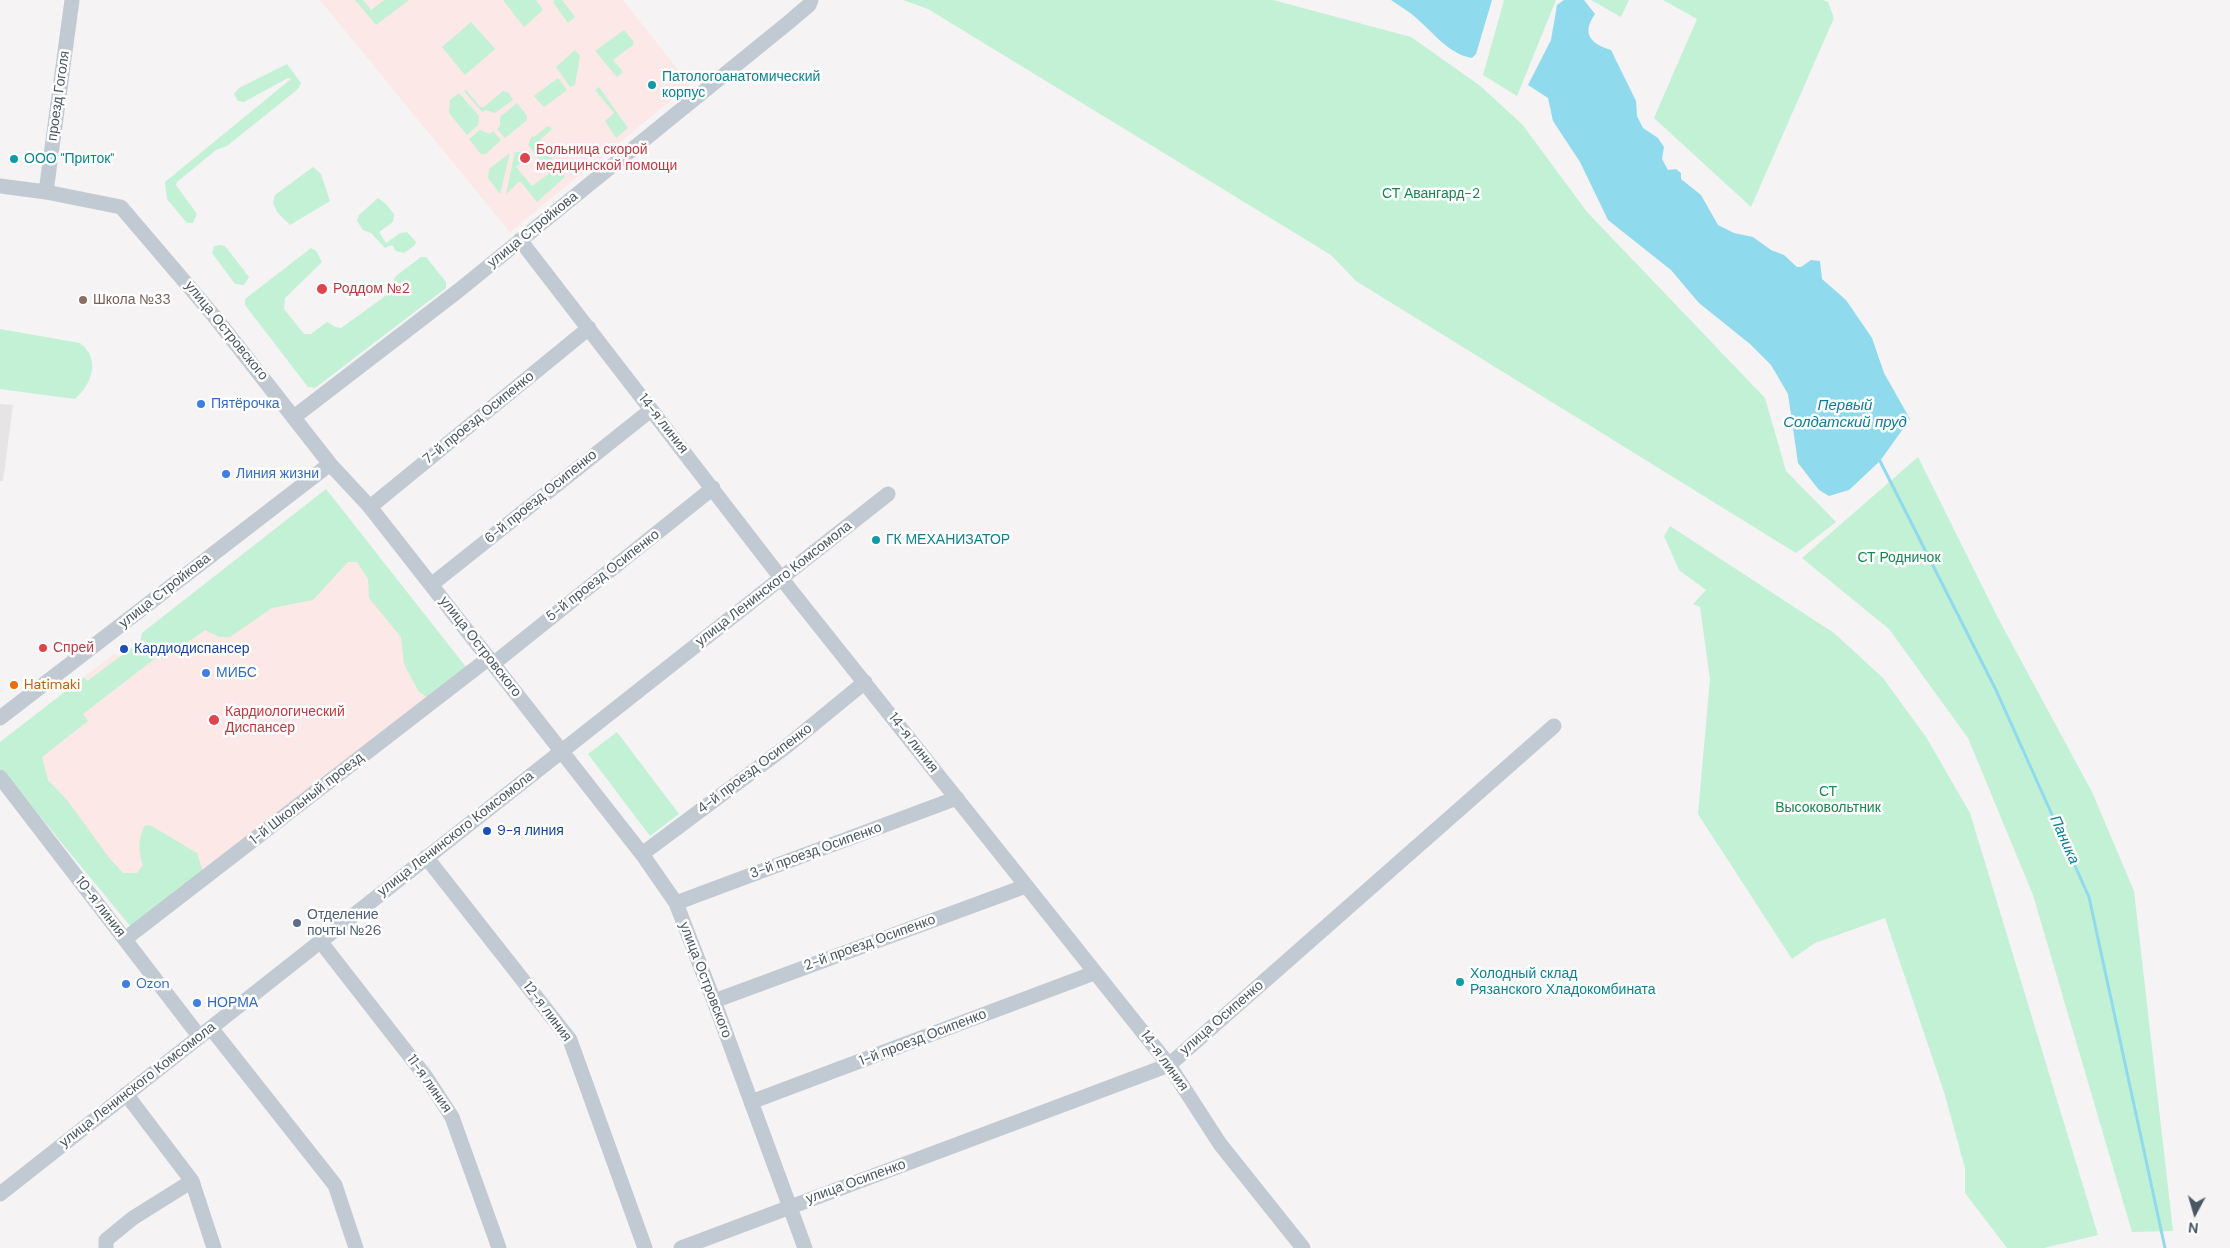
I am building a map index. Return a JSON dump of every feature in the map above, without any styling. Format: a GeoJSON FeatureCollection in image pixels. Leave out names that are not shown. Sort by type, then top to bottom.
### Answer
{"type":"FeatureCollection","features":[{"type":"Feature","properties":{"kind":"street","name":"проезд Гоголя"},"geometry":{"type":"LineString","coordinates":[[46,192],[72,0]]}},
{"type":"Feature","properties":{"kind":"street","name":"улица Стройкова"},"geometry":{"type":"LineString","coordinates":[[294,417],[458,291],[789,22],[809,5],[811,0]]}},
{"type":"Feature","properties":{"kind":"street","name":"улица Островского"},"geometry":{"type":"LineString","coordinates":[[0,186],[46,192],[121,207],[214,316],[330,464],[370,507],[642,854],[676,903],[805,1248]]}},
{"type":"Feature","properties":{"kind":"street","name":"14-я линия"},"geometry":{"type":"LineString","coordinates":[[520,240],[781,578],[1169,1065],[1220,1144],[1303,1248]]}},
{"type":"Feature","properties":{"kind":"street","name":"7-й проезд Осипенко"},"geometry":{"type":"LineString","coordinates":[[370,507],[589,328]]}},
{"type":"Feature","properties":{"kind":"street","name":"6-й проезд Осипенко"},"geometry":{"type":"LineString","coordinates":[[431,585],[651,410]]}},
{"type":"Feature","properties":{"kind":"street","name":"улица Стройкова"},"geometry":{"type":"LineString","coordinates":[[0,718],[330,464]]}},
{"type":"Feature","properties":{"kind":"street","name":"5-й проезд Осипенко"},"geometry":{"type":"LineString","coordinates":[[491,661],[713,488]]}},
{"type":"Feature","properties":{"kind":"street","name":"улица Ленинского Комсомола"},"geometry":{"type":"LineString","coordinates":[[0,1194],[888,494]]}},
{"type":"Feature","properties":{"kind":"street","name":"1-й Школьный проезд"},"geometry":{"type":"LineString","coordinates":[[125,939],[491,661]]}},
{"type":"Feature","properties":{"kind":"street","name":"4-й проезд Осипенко"},"geometry":{"type":"LineString","coordinates":[[642,854],[787,746],[865,682]]}},
{"type":"Feature","properties":{"kind":"street","name":"улица Осипенко"},"geometry":{"type":"LineString","coordinates":[[681,1248],[1169,1065],[1554,726]]}},
{"type":"Feature","properties":{"kind":"street","name":"10-я линия"},"geometry":{"type":"LineString","coordinates":[[0,777],[125,939],[334,1184],[356,1248]]}},
{"type":"Feature","properties":{"kind":"street","name":"3-й проезд Осипенко"},"geometry":{"type":"LineString","coordinates":[[676,903],[957,798]]}},
{"type":"Feature","properties":{"kind":"street","name":"12-я линия"},"geometry":{"type":"LineString","coordinates":[[426,857],[570,1040],[645,1248]]}},
{"type":"Feature","properties":{"kind":"street","name":"2-й проезд Осипенко"},"geometry":{"type":"LineString","coordinates":[[714,1001],[1026,886]]}},
{"type":"Feature","properties":{"kind":"street","name":"11-я линия"},"geometry":{"type":"LineString","coordinates":[[320,941],[426,1076],[452,1117],[499,1248]]}},
{"type":"Feature","properties":{"kind":"street","name":"1-й проезд Осипенко"},"geometry":{"type":"LineString","coordinates":[[751,1102],[1094,973]]}},
{"type":"Feature","properties":{"kind":"street"},"geometry":{"type":"LineString","coordinates":[[126,1094],[192,1181],[214,1248]]}},
{"type":"Feature","properties":{"kind":"street"},"geometry":{"type":"LineString","coordinates":[[106,1248],[106,1240],[133,1218],[192,1181]]}},
{"type":"Feature","properties":{"kind":"shaded area","name":"Больница скорой медицинской помощи"},"geometry":{"type":"Polygon","coordinates":[[[320,0],[623,0],[690,85],[510,232],[320,0]]]}},
{"type":"Feature","properties":{"kind":"shaded area"},"geometry":{"type":"Polygon","coordinates":[[[0,404],[13,405],[3,481],[0,481],[0,404]]]}},
{"type":"Feature","properties":{"kind":"shaded area","name":"Кардиологический Диспансер"},"geometry":{"type":"Polygon","coordinates":[[[326,489],[466,667],[131,927],[0,768],[0,742],[114,654],[122,656],[140,642],[142,633],[326,489]]]}},
{"type":"Feature","properties":{"kind":"green space"},"geometry":{"type":"Polygon","coordinates":[[[355,0],[363,0],[371,10],[384,0],[409,0],[376,25],[355,0]]]}},
{"type":"Feature","properties":{"kind":"green space"},"geometry":{"type":"Polygon","coordinates":[[[503,0],[536,0],[543,10],[524,27],[503,0]]]}},
{"type":"Feature","properties":{"kind":"green space"},"geometry":{"type":"Polygon","coordinates":[[[554,0],[562,0],[575,17],[568,23],[553,2],[554,0]]]}},
{"type":"Feature","properties":{"kind":"green space","name":"СТ Авангард-2"},"geometry":{"type":"Polygon","coordinates":[[[903,0],[1273,0],[1411,37],[1479,85],[1522,124],[1587,212],[1765,398],[1786,471],[1836,522],[1796,553],[1356,281],[1331,255],[928,9],[903,0]]]}},
{"type":"Feature","properties":{"kind":"green space"},"geometry":{"type":"Polygon","coordinates":[[[1504,0],[1556,0],[1517,96],[1483,75],[1504,0]]]}},
{"type":"Feature","properties":{"kind":"green space"},"geometry":{"type":"Polygon","coordinates":[[[1591,0],[1629,0],[1621,17],[1591,0]]]}},
{"type":"Feature","properties":{"kind":"green space"},"geometry":{"type":"Polygon","coordinates":[[[1663,0],[1823,0],[1828,2],[1834,18],[1751,207],[1654,118],[1697,19],[1663,0]]]}},
{"type":"Feature","properties":{"kind":"green space"},"geometry":{"type":"Polygon","coordinates":[[[471,22],[495,49],[465,75],[442,47],[471,22]]]}},
{"type":"Feature","properties":{"kind":"green space"},"geometry":{"type":"Polygon","coordinates":[[[624,30],[634,42],[633,45],[613,60],[623,72],[617,77],[595,51],[624,30]]]}},
{"type":"Feature","properties":{"kind":"green space"},"geometry":{"type":"Polygon","coordinates":[[[575,50],[580,56],[575,85],[570,87],[556,67],[575,50]]]}},
{"type":"Feature","properties":{"kind":"green space"},"geometry":{"type":"Polygon","coordinates":[[[287,64],[301,83],[298,89],[227,146],[216,150],[177,182],[176,185],[197,214],[193,223],[187,223],[167,199],[165,182],[291,79],[288,78],[244,102],[238,101],[234,94],[239,88],[287,64]]]}},
{"type":"Feature","properties":{"kind":"green space"},"geometry":{"type":"Polygon","coordinates":[[[558,78],[567,90],[544,107],[534,96],[558,78]]]}},
{"type":"Feature","properties":{"kind":"green space"},"geometry":{"type":"Polygon","coordinates":[[[599,87],[628,128],[616,138],[605,121],[614,113],[595,90],[599,87]]]}},
{"type":"Feature","properties":{"kind":"green space"},"geometry":{"type":"Polygon","coordinates":[[[466,90],[480,107],[484,107],[503,91],[509,93],[513,100],[495,113],[486,110],[482,112],[464,91],[466,90]]]}},
{"type":"Feature","properties":{"kind":"green space"},"geometry":{"type":"Polygon","coordinates":[[[459,93],[479,116],[478,125],[467,135],[449,113],[450,100],[459,93]]]}},
{"type":"Feature","properties":{"kind":"green space"},"geometry":{"type":"Polygon","coordinates":[[[517,103],[527,116],[527,120],[505,138],[497,129],[500,126],[500,117],[517,103]]]}},
{"type":"Feature","properties":{"kind":"green space"},"geometry":{"type":"Polygon","coordinates":[[[548,126],[552,129],[539,141],[565,177],[537,202],[520,181],[506,194],[515,152],[522,152],[523,160],[516,167],[532,186],[550,173],[528,145],[532,136],[534,137],[548,126]]]}},
{"type":"Feature","properties":{"kind":"green space"},"geometry":{"type":"Polygon","coordinates":[[[480,130],[490,134],[493,131],[501,140],[486,154],[481,154],[469,139],[480,130]]]}},
{"type":"Feature","properties":{"kind":"green space"},"geometry":{"type":"Polygon","coordinates":[[[510,153],[500,194],[488,178],[489,169],[510,153]]]}},
{"type":"Feature","properties":{"kind":"green space"},"geometry":{"type":"Polygon","coordinates":[[[313,167],[321,174],[330,201],[290,225],[277,212],[273,203],[275,195],[313,167]]]}},
{"type":"Feature","properties":{"kind":"green space"},"geometry":{"type":"Polygon","coordinates":[[[378,198],[394,214],[393,222],[379,232],[386,243],[400,233],[407,232],[416,242],[415,245],[404,253],[396,251],[392,245],[385,248],[371,233],[363,230],[357,221],[359,215],[378,198]]]}},
{"type":"Feature","properties":{"kind":"green space"},"geometry":{"type":"Polygon","coordinates":[[[214,246],[225,246],[249,277],[244,285],[235,284],[212,253],[214,246]]]}},
{"type":"Feature","properties":{"kind":"green space"},"geometry":{"type":"Polygon","coordinates":[[[311,248],[316,251],[322,262],[285,298],[284,309],[304,334],[311,334],[327,322],[341,328],[395,289],[397,285],[394,279],[396,276],[421,257],[426,257],[446,282],[446,288],[315,388],[308,387],[245,305],[245,299],[311,248]]]}},
{"type":"Feature","properties":{"kind":"green space"},"geometry":{"type":"Polygon","coordinates":[[[0,329],[80,343],[87,349],[92,364],[90,379],[81,393],[75,399],[0,389],[0,329]]]}},
{"type":"Feature","properties":{"kind":"green space","name":"СТ Родничок"},"geometry":{"type":"Polygon","coordinates":[[[1918,457],[1998,618],[2092,792],[2134,891],[2173,1231],[2132,1232],[2033,895],[1968,738],[1889,629],[1802,558],[1918,457]]]}},
{"type":"Feature","properties":{"kind":"green space"},"geometry":{"type":"Polygon","coordinates":[[[326,489],[466,667],[427,697],[419,692],[404,664],[401,637],[369,598],[368,579],[357,562],[348,562],[313,600],[272,608],[230,637],[219,637],[205,630],[164,659],[157,657],[83,714],[88,721],[42,757],[48,780],[67,800],[110,859],[123,873],[137,873],[143,865],[140,855],[140,841],[144,826],[150,825],[197,853],[203,871],[131,927],[0,768],[0,742],[84,677],[87,681],[140,642],[142,633],[326,489]]]}},
{"type":"Feature","properties":{"kind":"green space","name":"СТ Высоковольтник"},"geometry":{"type":"Polygon","coordinates":[[[1670,526],[1834,633],[1883,678],[1926,737],[1970,813],[2098,1235],[2044,1248],[2007,1248],[1965,1193],[1965,1168],[1944,1092],[1885,918],[1815,943],[1792,959],[1698,814],[1710,679],[1700,607],[1693,604],[1706,590],[1679,570],[1664,536],[1670,526]]]}},
{"type":"Feature","properties":{"kind":"green space"},"geometry":{"type":"Polygon","coordinates":[[[617,732],[679,814],[650,836],[588,754],[617,732]]]}},
{"type":"Feature","properties":{"kind":"water"},"geometry":{"type":"Polygon","coordinates":[[[1391,0],[1492,0],[1476,54],[1472,58],[1463,56],[1448,47],[1414,16],[1391,0]]]}},
{"type":"Feature","properties":{"kind":"water","name":"Первый Солдатский пруд"},"geometry":{"type":"Polygon","coordinates":[[[1564,0],[1584,0],[1595,14],[1589,27],[1590,37],[1598,45],[1611,50],[1636,101],[1637,116],[1643,128],[1658,138],[1664,147],[1662,159],[1668,170],[1676,169],[1681,173],[1681,179],[1701,195],[1718,225],[1734,233],[1753,237],[1771,250],[1784,255],[1797,267],[1801,267],[1811,260],[1820,261],[1822,279],[1846,300],[1872,338],[1884,373],[1910,419],[1880,461],[1849,490],[1829,496],[1819,490],[1798,463],[1788,394],[1771,365],[1750,344],[1699,303],[1671,270],[1608,220],[1580,162],[1553,121],[1548,98],[1528,85],[1551,40],[1557,5],[1564,0]]]}},
{"type":"Feature","properties":{"kind":"waterway","name":"Паника"},"geometry":{"type":"LineString","coordinates":[[1880,461],[1996,690],[2089,897],[2165,1248]]}},
{"type":"Feature","properties":{"kind":"place","name":"Патологоанатомический корпус"},"geometry":{"type":"Point","coordinates":[652,85]}},
{"type":"Feature","properties":{"kind":"place","name":"Больница скорой медицинской помощи"},"geometry":{"type":"Point","coordinates":[525,158]}},
{"type":"Feature","properties":{"kind":"place","name":"ООО \"Приток\""},"geometry":{"type":"Point","coordinates":[14,159]}},
{"type":"Feature","properties":{"kind":"place","name":"Роддом №2"},"geometry":{"type":"Point","coordinates":[322,289]}},
{"type":"Feature","properties":{"kind":"place","name":"Школа №33"},"geometry":{"type":"Point","coordinates":[83,300]}},
{"type":"Feature","properties":{"kind":"place","name":"Пятёрочка"},"geometry":{"type":"Point","coordinates":[201,404]}},
{"type":"Feature","properties":{"kind":"place","name":"Линия жизни"},"geometry":{"type":"Point","coordinates":[226,474]}},
{"type":"Feature","properties":{"kind":"place","name":"ГК МЕХАНИЗАТОР"},"geometry":{"type":"Point","coordinates":[876,540]}},
{"type":"Feature","properties":{"kind":"place","name":"Спрей"},"geometry":{"type":"Point","coordinates":[43,648]}},
{"type":"Feature","properties":{"kind":"place","name":"Кардиодиспансер"},"geometry":{"type":"Point","coordinates":[124,649]}},
{"type":"Feature","properties":{"kind":"place","name":"МИБС"},"geometry":{"type":"Point","coordinates":[206,673]}},
{"type":"Feature","properties":{"kind":"place","name":"Hatimaki"},"geometry":{"type":"Point","coordinates":[14,685]}},
{"type":"Feature","properties":{"kind":"place","name":"Кардиологический Диспансер"},"geometry":{"type":"Point","coordinates":[214,720]}},
{"type":"Feature","properties":{"kind":"place","name":"9-я линия"},"geometry":{"type":"Point","coordinates":[487,831]}},
{"type":"Feature","properties":{"kind":"place","name":"Отделение почты №26"},"geometry":{"type":"Point","coordinates":[297,923]}},
{"type":"Feature","properties":{"kind":"place","name":"Холодный склад Рязанского Хладокомбината"},"geometry":{"type":"Point","coordinates":[1460,982]}},
{"type":"Feature","properties":{"kind":"place","name":"Ozon"},"geometry":{"type":"Point","coordinates":[126,984]}},
{"type":"Feature","properties":{"kind":"place","name":"НОРМА"},"geometry":{"type":"Point","coordinates":[197,1003]}}]}
